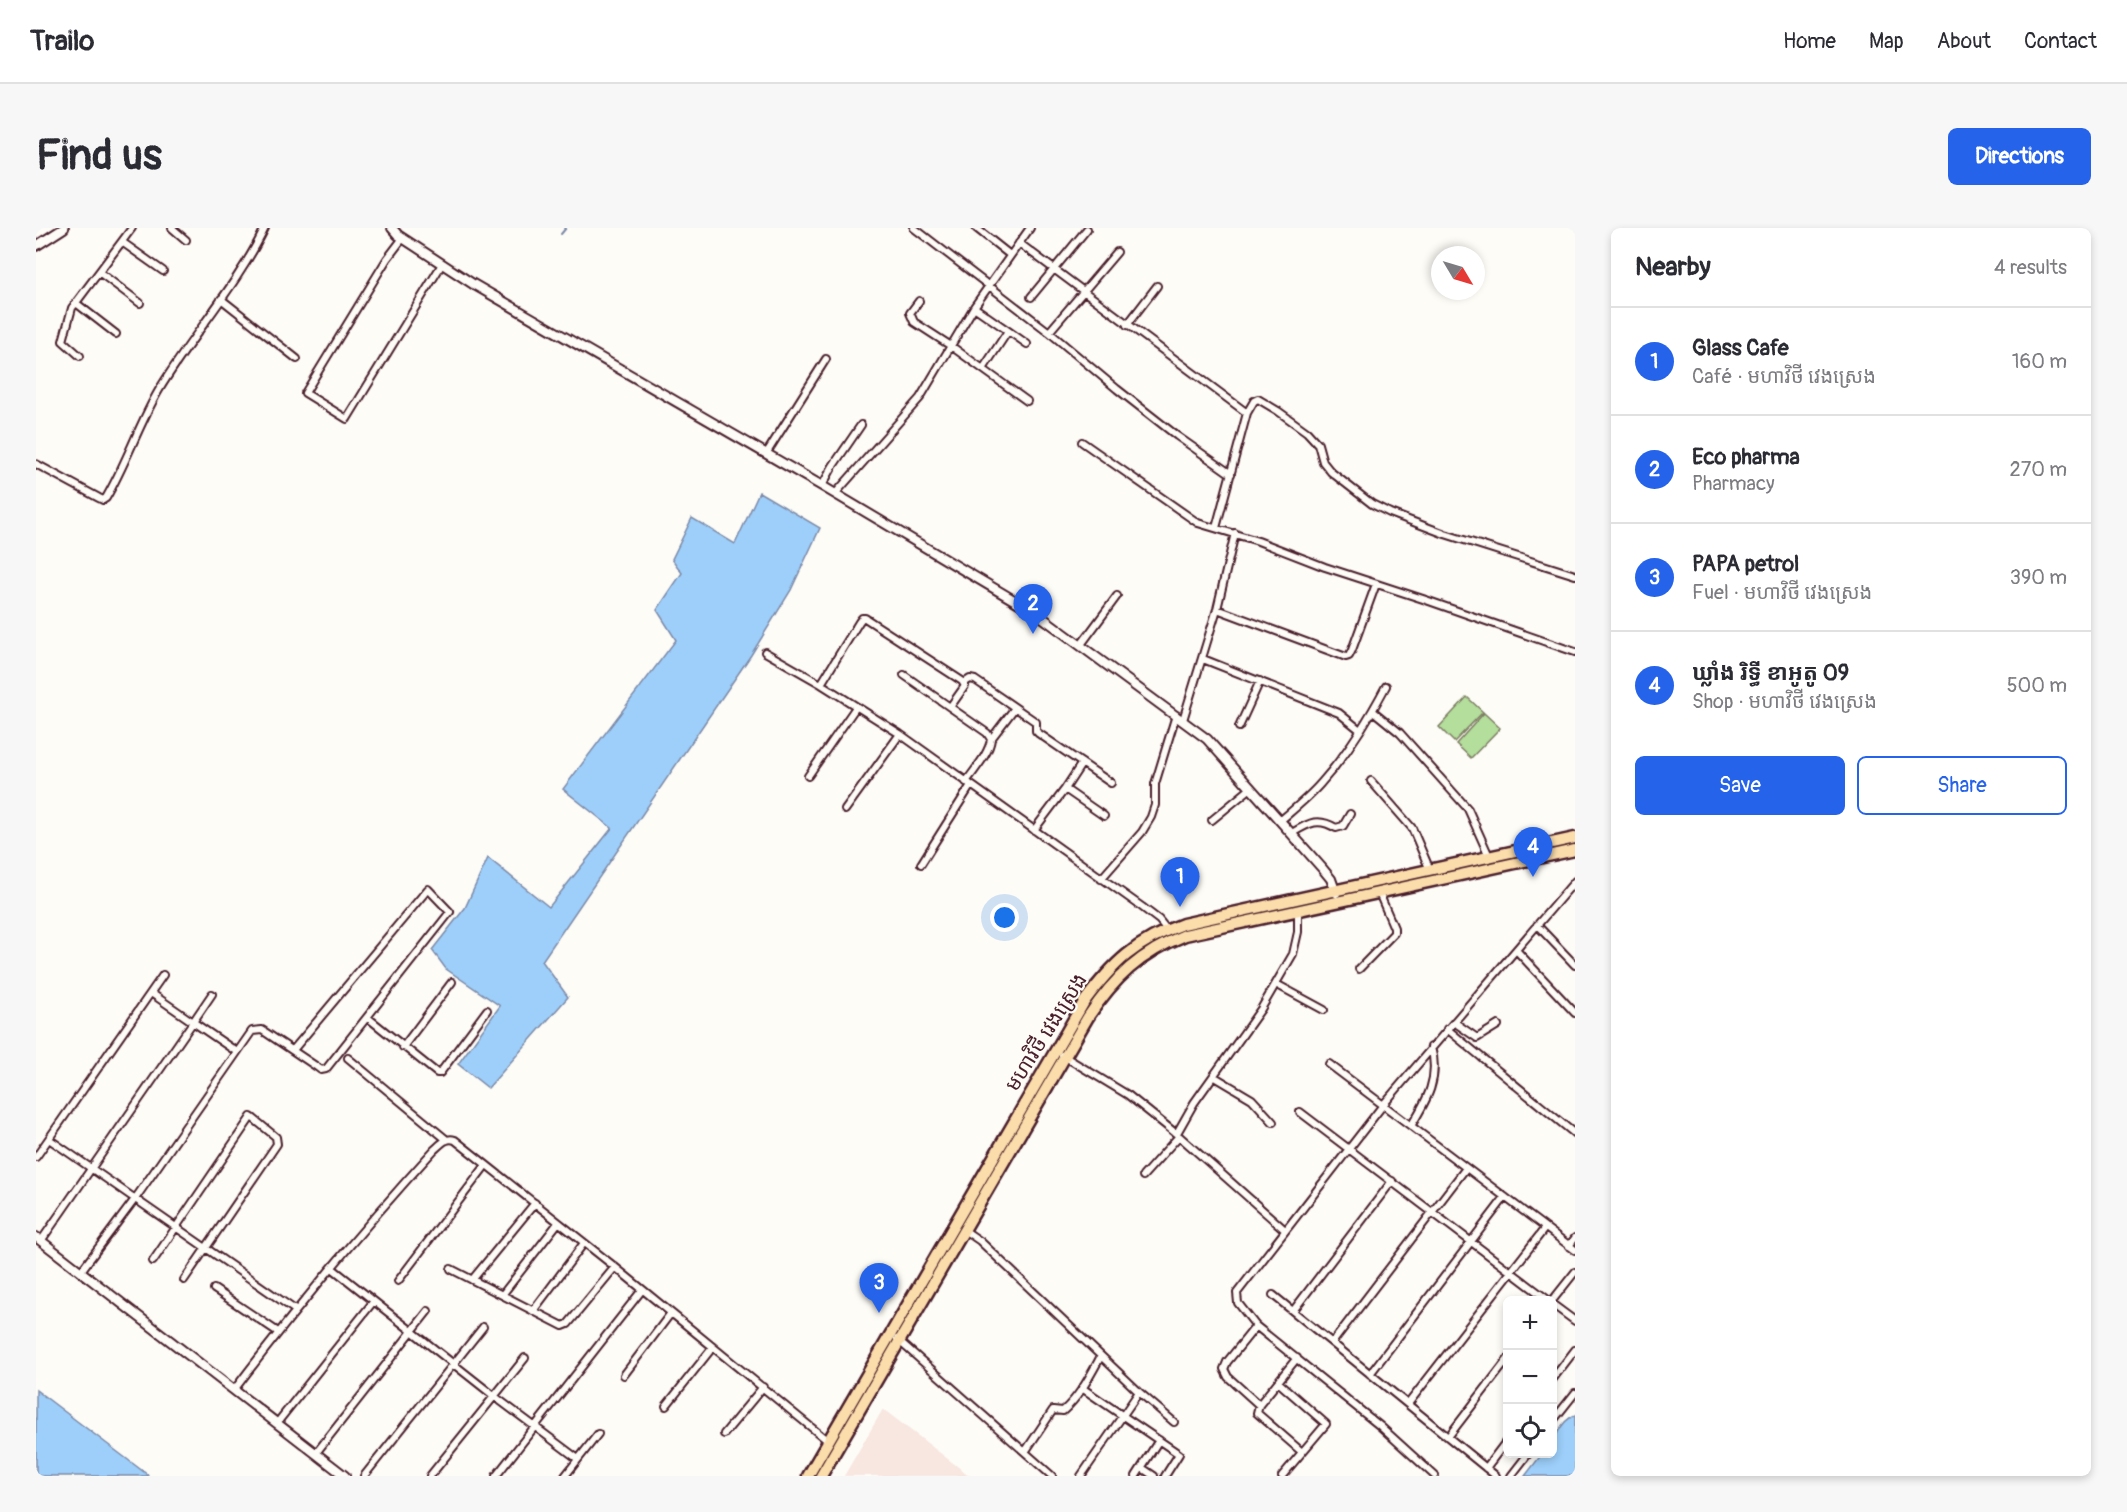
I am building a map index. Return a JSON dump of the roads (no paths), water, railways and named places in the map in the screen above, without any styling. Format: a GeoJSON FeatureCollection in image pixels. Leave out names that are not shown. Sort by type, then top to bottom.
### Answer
{"type":"FeatureCollection","features":[{"type":"Feature","properties":{"kind":"main road","name":"មហាវិថី វេងស្រេង"},"geometry":{"type":"LineString","coordinates":[[808,1476],[828,1441],[964,1230],[1060,1054],[1084,1002],[1105,974],[1123,956],[1142,943],[1183,924],[1575,838]]}},
{"type":"Feature","properties":{"kind":"main road","name":"មហាវិថី វេងស្រេង"},"geometry":{"type":"LineString","coordinates":[[821,1476],[895,1338],[1060,1054],[1103,995],[1131,965],[1150,952],[1185,936],[1575,850]]}},
{"type":"Feature","properties":{"kind":"street"},"geometry":{"type":"LineString","coordinates":[[36,246],[64,228]]}},
{"type":"Feature","properties":{"kind":"street"},"geometry":{"type":"LineString","coordinates":[[80,356],[63,341],[72,308],[132,228]]}},
{"type":"Feature","properties":{"kind":"street"},"geometry":{"type":"LineString","coordinates":[[172,228],[186,240]]}},
{"type":"Feature","properties":{"kind":"street"},"geometry":{"type":"LineString","coordinates":[[36,464],[103,500],[106,498],[160,389],[252,252],[265,228]]}},
{"type":"Feature","properties":{"kind":"street"},"geometry":{"type":"LineString","coordinates":[[392,228],[403,238],[473,284],[822,486],[1039,615],[1207,739],[1327,873],[1336,890],[1338,902]]}},
{"type":"Feature","properties":{"kind":"street"},"geometry":{"type":"LineString","coordinates":[[914,228],[1049,332],[1143,409],[1231,474]]}},
{"type":"Feature","properties":{"kind":"street"},"geometry":{"type":"LineString","coordinates":[[976,228],[1010,255]]}},
{"type":"Feature","properties":{"kind":"street"},"geometry":{"type":"LineString","coordinates":[[835,494],[920,398],[974,307],[1030,228]]}},
{"type":"Feature","properties":{"kind":"street"},"geometry":{"type":"LineString","coordinates":[[1031,297],[1087,229]]}},
{"type":"Feature","properties":{"kind":"street"},"geometry":{"type":"LineString","coordinates":[[403,238],[387,259],[305,393],[347,419],[442,264]]}},
{"type":"Feature","properties":{"kind":"street"},"geometry":{"type":"LineString","coordinates":[[122,242],[163,271]]}},
{"type":"Feature","properties":{"kind":"street"},"geometry":{"type":"LineString","coordinates":[[1018,243],[1247,413]]}},
{"type":"Feature","properties":{"kind":"street"},"geometry":{"type":"LineString","coordinates":[[1049,332],[1117,252]]}},
{"type":"Feature","properties":{"kind":"street"},"geometry":{"type":"LineString","coordinates":[[99,272],[140,303]]}},
{"type":"Feature","properties":{"kind":"street"},"geometry":{"type":"LineString","coordinates":[[1127,325],[1157,286]]}},
{"type":"Feature","properties":{"kind":"street"},"geometry":{"type":"LineString","coordinates":[[221,299],[297,359]]}},
{"type":"Feature","properties":{"kind":"street"},"geometry":{"type":"LineString","coordinates":[[919,301],[910,313],[910,318],[914,322],[1027,400]]}},
{"type":"Feature","properties":{"kind":"street"},"geometry":{"type":"LineString","coordinates":[[76,303],[116,334]]}},
{"type":"Feature","properties":{"kind":"street"},"geometry":{"type":"LineString","coordinates":[[974,307],[1027,344]]}},
{"type":"Feature","properties":{"kind":"street"},"geometry":{"type":"LineString","coordinates":[[983,369],[1008,331]]}},
{"type":"Feature","properties":{"kind":"street"},"geometry":{"type":"LineString","coordinates":[[766,454],[826,359]]}},
{"type":"Feature","properties":{"kind":"street"},"geometry":{"type":"LineString","coordinates":[[1216,528],[1247,413],[1254,401],[1258,399],[1307,432],[1318,444],[1323,462],[1331,472],[1372,504],[1445,534],[1575,574]]}},
{"type":"Feature","properties":{"kind":"street"},"geometry":{"type":"LineString","coordinates":[[822,486],[832,466],[861,426]]}},
{"type":"Feature","properties":{"kind":"street"},"geometry":{"type":"LineString","coordinates":[[1082,442],[1198,523],[1235,533],[1575,652]]}},
{"type":"Feature","properties":{"kind":"street"},"geometry":{"type":"LineString","coordinates":[[1101,879],[1142,832],[1151,818],[1155,805],[1155,784],[1203,659],[1235,533]]}},
{"type":"Feature","properties":{"kind":"street"},"geometry":{"type":"LineString","coordinates":[[1217,609],[1346,657],[1352,650],[1376,584]]}},
{"type":"Feature","properties":{"kind":"street"},"geometry":{"type":"LineString","coordinates":[[1080,646],[1117,596]]}},
{"type":"Feature","properties":{"kind":"street"},"geometry":{"type":"LineString","coordinates":[[821,684],[862,618],[964,683]]}},
{"type":"Feature","properties":{"kind":"street"},"geometry":{"type":"LineString","coordinates":[[765,652],[900,734],[1142,907],[1167,930]]}},
{"type":"Feature","properties":{"kind":"street"},"geometry":{"type":"LineString","coordinates":[[1203,659],[1340,713],[1360,730]]}},
{"type":"Feature","properties":{"kind":"street"},"geometry":{"type":"LineString","coordinates":[[904,675],[987,733],[991,739]]}},
{"type":"Feature","properties":{"kind":"street"},"geometry":{"type":"LineString","coordinates":[[964,683],[970,679],[975,680],[1036,722],[1038,733],[1111,783]]}},
{"type":"Feature","properties":{"kind":"street"},"geometry":{"type":"LineString","coordinates":[[1239,727],[1260,681]]}},
{"type":"Feature","properties":{"kind":"street"},"geometry":{"type":"LineString","coordinates":[[951,707],[965,686],[964,683]]}},
{"type":"Feature","properties":{"kind":"street"},"geometry":{"type":"LineString","coordinates":[[1280,821],[1321,784],[1360,730],[1386,686]]}},
{"type":"Feature","properties":{"kind":"street"},"geometry":{"type":"LineString","coordinates":[[808,776],[856,707]]}},
{"type":"Feature","properties":{"kind":"street"},"geometry":{"type":"LineString","coordinates":[[921,864],[984,756],[991,739],[1014,709]]}},
{"type":"Feature","properties":{"kind":"street"},"geometry":{"type":"LineString","coordinates":[[1372,711],[1400,733],[1468,809],[1490,856]]}},
{"type":"Feature","properties":{"kind":"street"},"geometry":{"type":"LineString","coordinates":[[845,810],[900,734]]}},
{"type":"Feature","properties":{"kind":"street"},"geometry":{"type":"LineString","coordinates":[[1034,830],[1082,763]]}},
{"type":"Feature","properties":{"kind":"street"},"geometry":{"type":"LineString","coordinates":[[1371,781],[1412,828],[1430,870]]}},
{"type":"Feature","properties":{"kind":"street"},"geometry":{"type":"LineString","coordinates":[[1212,820],[1251,788]]}},
{"type":"Feature","properties":{"kind":"street"},"geometry":{"type":"LineString","coordinates":[[1065,789],[1104,816]]}},
{"type":"Feature","properties":{"kind":"street"},"geometry":{"type":"LineString","coordinates":[[1292,833],[1308,824],[1318,822],[1326,822],[1336,828],[1343,826],[1350,814]]}},
{"type":"Feature","properties":{"kind":"street"},"geometry":{"type":"LineString","coordinates":[[1435,1476],[1380,1426],[1256,1326],[1238,1303],[1237,1293],[1383,1105],[1573,886]]}},
{"type":"Feature","properties":{"kind":"street"},"geometry":{"type":"LineString","coordinates":[[81,1271],[135,1199],[252,1031],[262,1030],[321,1070],[326,1069],[450,912],[428,889],[292,1050]]}},
{"type":"Feature","properties":{"kind":"street"},"geometry":{"type":"LineString","coordinates":[[1359,969],[1394,933],[1379,893]]}},
{"type":"Feature","properties":{"kind":"street"},"geometry":{"type":"LineString","coordinates":[[1143,1176],[1178,1135],[1194,1103],[1215,1077],[1276,984],[1296,945],[1298,911]]}},
{"type":"Feature","properties":{"kind":"street"},"geometry":{"type":"LineString","coordinates":[[1538,925],[1575,965]]}},
{"type":"Feature","properties":{"kind":"street"},"geometry":{"type":"LineString","coordinates":[[1516,950],[1575,1013]]}},
{"type":"Feature","properties":{"kind":"street"},"geometry":{"type":"LineString","coordinates":[[36,1157],[163,975]]}},
{"type":"Feature","properties":{"kind":"street"},"geometry":{"type":"LineString","coordinates":[[403,1047],[452,982]]}},
{"type":"Feature","properties":{"kind":"street"},"geometry":{"type":"LineString","coordinates":[[1276,984],[1324,1010]]}},
{"type":"Feature","properties":{"kind":"street"},"geometry":{"type":"LineString","coordinates":[[151,993],[237,1052]]}},
{"type":"Feature","properties":{"kind":"street"},"geometry":{"type":"LineString","coordinates":[[212,994],[91,1170],[38,1239],[345,1476]]}},
{"type":"Feature","properties":{"kind":"street"},"geometry":{"type":"LineString","coordinates":[[367,1017],[403,1047],[440,1073],[487,1010]]}},
{"type":"Feature","properties":{"kind":"street"},"geometry":{"type":"LineString","coordinates":[[1454,1022],[1477,1038],[1498,1025]]}},
{"type":"Feature","properties":{"kind":"street"},"geometry":{"type":"LineString","coordinates":[[1448,1029],[1575,1134]]}},
{"type":"Feature","properties":{"kind":"street"},"geometry":{"type":"LineString","coordinates":[[1411,1126],[1431,1089],[1435,1062],[1431,1047]]}},
{"type":"Feature","properties":{"kind":"street"},"geometry":{"type":"LineString","coordinates":[[1060,1054],[1128,1095],[1178,1135],[1286,1230]]}},
{"type":"Feature","properties":{"kind":"street"},"geometry":{"type":"LineString","coordinates":[[348,1058],[447,1140]]}},
{"type":"Feature","properties":{"kind":"street"},"geometry":{"type":"LineString","coordinates":[[1329,1064],[1575,1250]]}},
{"type":"Feature","properties":{"kind":"street"},"geometry":{"type":"LineString","coordinates":[[1215,1077],[1252,1099],[1273,1122]]}},
{"type":"Feature","properties":{"kind":"street"},"geometry":{"type":"LineString","coordinates":[[1300,1112],[1543,1296]]}},
{"type":"Feature","properties":{"kind":"street"},"geometry":{"type":"LineString","coordinates":[[153,1261],[251,1117],[276,1137],[277,1144],[184,1280]]}},
{"type":"Feature","properties":{"kind":"street"},"geometry":{"type":"LineString","coordinates":[[49,1138],[91,1170],[295,1310]]}},
{"type":"Feature","properties":{"kind":"street"},"geometry":{"type":"LineString","coordinates":[[234,1390],[295,1310],[409,1178],[443,1142],[455,1140],[828,1441]]}},
{"type":"Feature","properties":{"kind":"street"},"geometry":{"type":"LineString","coordinates":[[398,1281],[486,1165]]}},
{"type":"Feature","properties":{"kind":"street"},"geometry":{"type":"LineString","coordinates":[[1332,1343],[1466,1168]]}},
{"type":"Feature","properties":{"kind":"street"},"geometry":{"type":"LineString","coordinates":[[1293,1311],[1392,1181]]}},
{"type":"Feature","properties":{"kind":"street"},"geometry":{"type":"LineString","coordinates":[[1370,1374],[1505,1197]]}},
{"type":"Feature","properties":{"kind":"street"},"geometry":{"type":"LineString","coordinates":[[472,1280],[534,1203]]}},
{"type":"Feature","properties":{"kind":"street"},"geometry":{"type":"LineString","coordinates":[[502,1295],[558,1223]]}},
{"type":"Feature","properties":{"kind":"street"},"geometry":{"type":"LineString","coordinates":[[1408,1404],[1545,1228]]}},
{"type":"Feature","properties":{"kind":"street"},"geometry":{"type":"LineString","coordinates":[[964,1230],[980,1241],[1138,1392],[1174,1422]]}},
{"type":"Feature","properties":{"kind":"street"},"geometry":{"type":"LineString","coordinates":[[1569,1245],[1575,1238]]}},
{"type":"Feature","properties":{"kind":"street"},"geometry":{"type":"LineString","coordinates":[[533,1311],[584,1243]]}},
{"type":"Feature","properties":{"kind":"street"},"geometry":{"type":"LineString","coordinates":[[451,1269],[563,1326],[568,1324],[615,1267]]}},
{"type":"Feature","properties":{"kind":"street"},"geometry":{"type":"LineString","coordinates":[[332,1268],[535,1428],[578,1459]]}},
{"type":"Feature","properties":{"kind":"street"},"geometry":{"type":"LineString","coordinates":[[1557,1296],[1575,1272]]}},
{"type":"Feature","properties":{"kind":"street"},"geometry":{"type":"LineString","coordinates":[[214,1289],[278,1332]]}},
{"type":"Feature","properties":{"kind":"street"},"geometry":{"type":"LineString","coordinates":[[496,1476],[642,1290]]}},
{"type":"Feature","properties":{"kind":"street"},"geometry":{"type":"LineString","coordinates":[[1273,1295],[1496,1476]]}},
{"type":"Feature","properties":{"kind":"street"},"geometry":{"type":"LineString","coordinates":[[277,1423],[374,1302]]}},
{"type":"Feature","properties":{"kind":"street"},"geometry":{"type":"LineString","coordinates":[[1557,1307],[1575,1321]]}},
{"type":"Feature","properties":{"kind":"street"},"geometry":{"type":"LineString","coordinates":[[316,1453],[428,1311]]}},
{"type":"Feature","properties":{"kind":"street"},"geometry":{"type":"LineString","coordinates":[[624,1374],[671,1313]]}},
{"type":"Feature","properties":{"kind":"street"},"geometry":{"type":"LineString","coordinates":[[1256,1326],[1224,1369],[1228,1377],[1259,1404]]}},
{"type":"Feature","properties":{"kind":"street"},"geometry":{"type":"LineString","coordinates":[[364,1476],[483,1327]]}},
{"type":"Feature","properties":{"kind":"street"},"geometry":{"type":"LineString","coordinates":[[895,1338],[1052,1476]]}},
{"type":"Feature","properties":{"kind":"street"},"geometry":{"type":"LineString","coordinates":[[666,1406],[713,1347]]}},
{"type":"Feature","properties":{"kind":"street"},"geometry":{"type":"LineString","coordinates":[[1557,1373],[1575,1350]]}},
{"type":"Feature","properties":{"kind":"street"},"geometry":{"type":"LineString","coordinates":[[1024,1452],[1053,1410],[1063,1411],[1082,1388],[1101,1356]]}},
{"type":"Feature","properties":{"kind":"street"},"geometry":{"type":"LineString","coordinates":[[430,1476],[525,1358]]}},
{"type":"Feature","properties":{"kind":"street"},"geometry":{"type":"LineString","coordinates":[[1297,1358],[1259,1404],[1257,1413],[1302,1452]]}},
{"type":"Feature","properties":{"kind":"street"},"geometry":{"type":"LineString","coordinates":[[1448,1437],[1503,1366]]}},
{"type":"Feature","properties":{"kind":"street"},"geometry":{"type":"LineString","coordinates":[[1278,1382],[1326,1424],[1282,1476]]}},
{"type":"Feature","properties":{"kind":"street"},"geometry":{"type":"LineString","coordinates":[[724,1434],[763,1387]]}},
{"type":"Feature","properties":{"kind":"street"},"geometry":{"type":"LineString","coordinates":[[1082,1388],[1179,1454],[1165,1476]]}},
{"type":"Feature","properties":{"kind":"street"},"geometry":{"type":"LineString","coordinates":[[1081,1476],[1138,1392]]}},
{"type":"Feature","properties":{"kind":"street"},"geometry":{"type":"LineString","coordinates":[[1557,1416],[1575,1393]]}},
{"type":"Feature","properties":{"kind":"street"},"geometry":{"type":"LineString","coordinates":[[565,1476],[598,1434]]}},
{"type":"Feature","properties":{"kind":"street"},"geometry":{"type":"LineString","coordinates":[[1136,1476],[1159,1440]]}},
{"type":"Feature","properties":{"kind":"street"},"geometry":{"type":"LineString","coordinates":[[1486,1468],[1503,1446]]}},
{"type":"Feature","properties":{"kind":"street"},"geometry":{"type":"LineString","coordinates":[[1511,1476],[1525,1458]]}},
{"type":"Feature","properties":{"kind":"street"},"geometry":{"type":"LineString","coordinates":[[1142,1468],[1154,1476]]}},
{"type":"Feature","properties":{"kind":"water"},"geometry":{"type":"Polygon","coordinates":[[[759,492],[820,528],[791,590],[751,655],[542,961],[568,997],[488,1088],[458,1064],[500,1006],[446,969],[432,950],[465,908],[488,858],[549,907],[612,828],[563,789],[676,640],[657,610],[682,573],[672,559],[692,518],[735,544],[759,492]]]}},
{"type":"Feature","properties":{"kind":"water"},"geometry":{"type":"Polygon","coordinates":[[[36,1390],[148,1475],[36,1476],[36,1390]]]}},
{"type":"Feature","properties":{"kind":"water"},"geometry":{"type":"Polygon","coordinates":[[[1575,1415],[1575,1476],[1525,1476],[1539,1458],[1557,1458],[1557,1435],[1575,1415]]]}},
{"type":"Feature","properties":{"kind":"waterway"},"geometry":{"type":"LineString","coordinates":[[561,234],[566,228]]}},
{"type":"Feature","properties":{"kind":"place","name":"Eco pharma"},"geometry":{"type":"Point","coordinates":[1033,634]}},
{"type":"Feature","properties":{"kind":"place","name":"ឃ្លាំង រិទ្ធី ខាអូតូ 09"},"geometry":{"type":"Point","coordinates":[1533,877]}},
{"type":"Feature","properties":{"kind":"place","name":"Glass Cafe"},"geometry":{"type":"Point","coordinates":[1180,907]}},
{"type":"Feature","properties":{"kind":"place","name":"PAPA petrol"},"geometry":{"type":"Point","coordinates":[879,1313]}}]}
